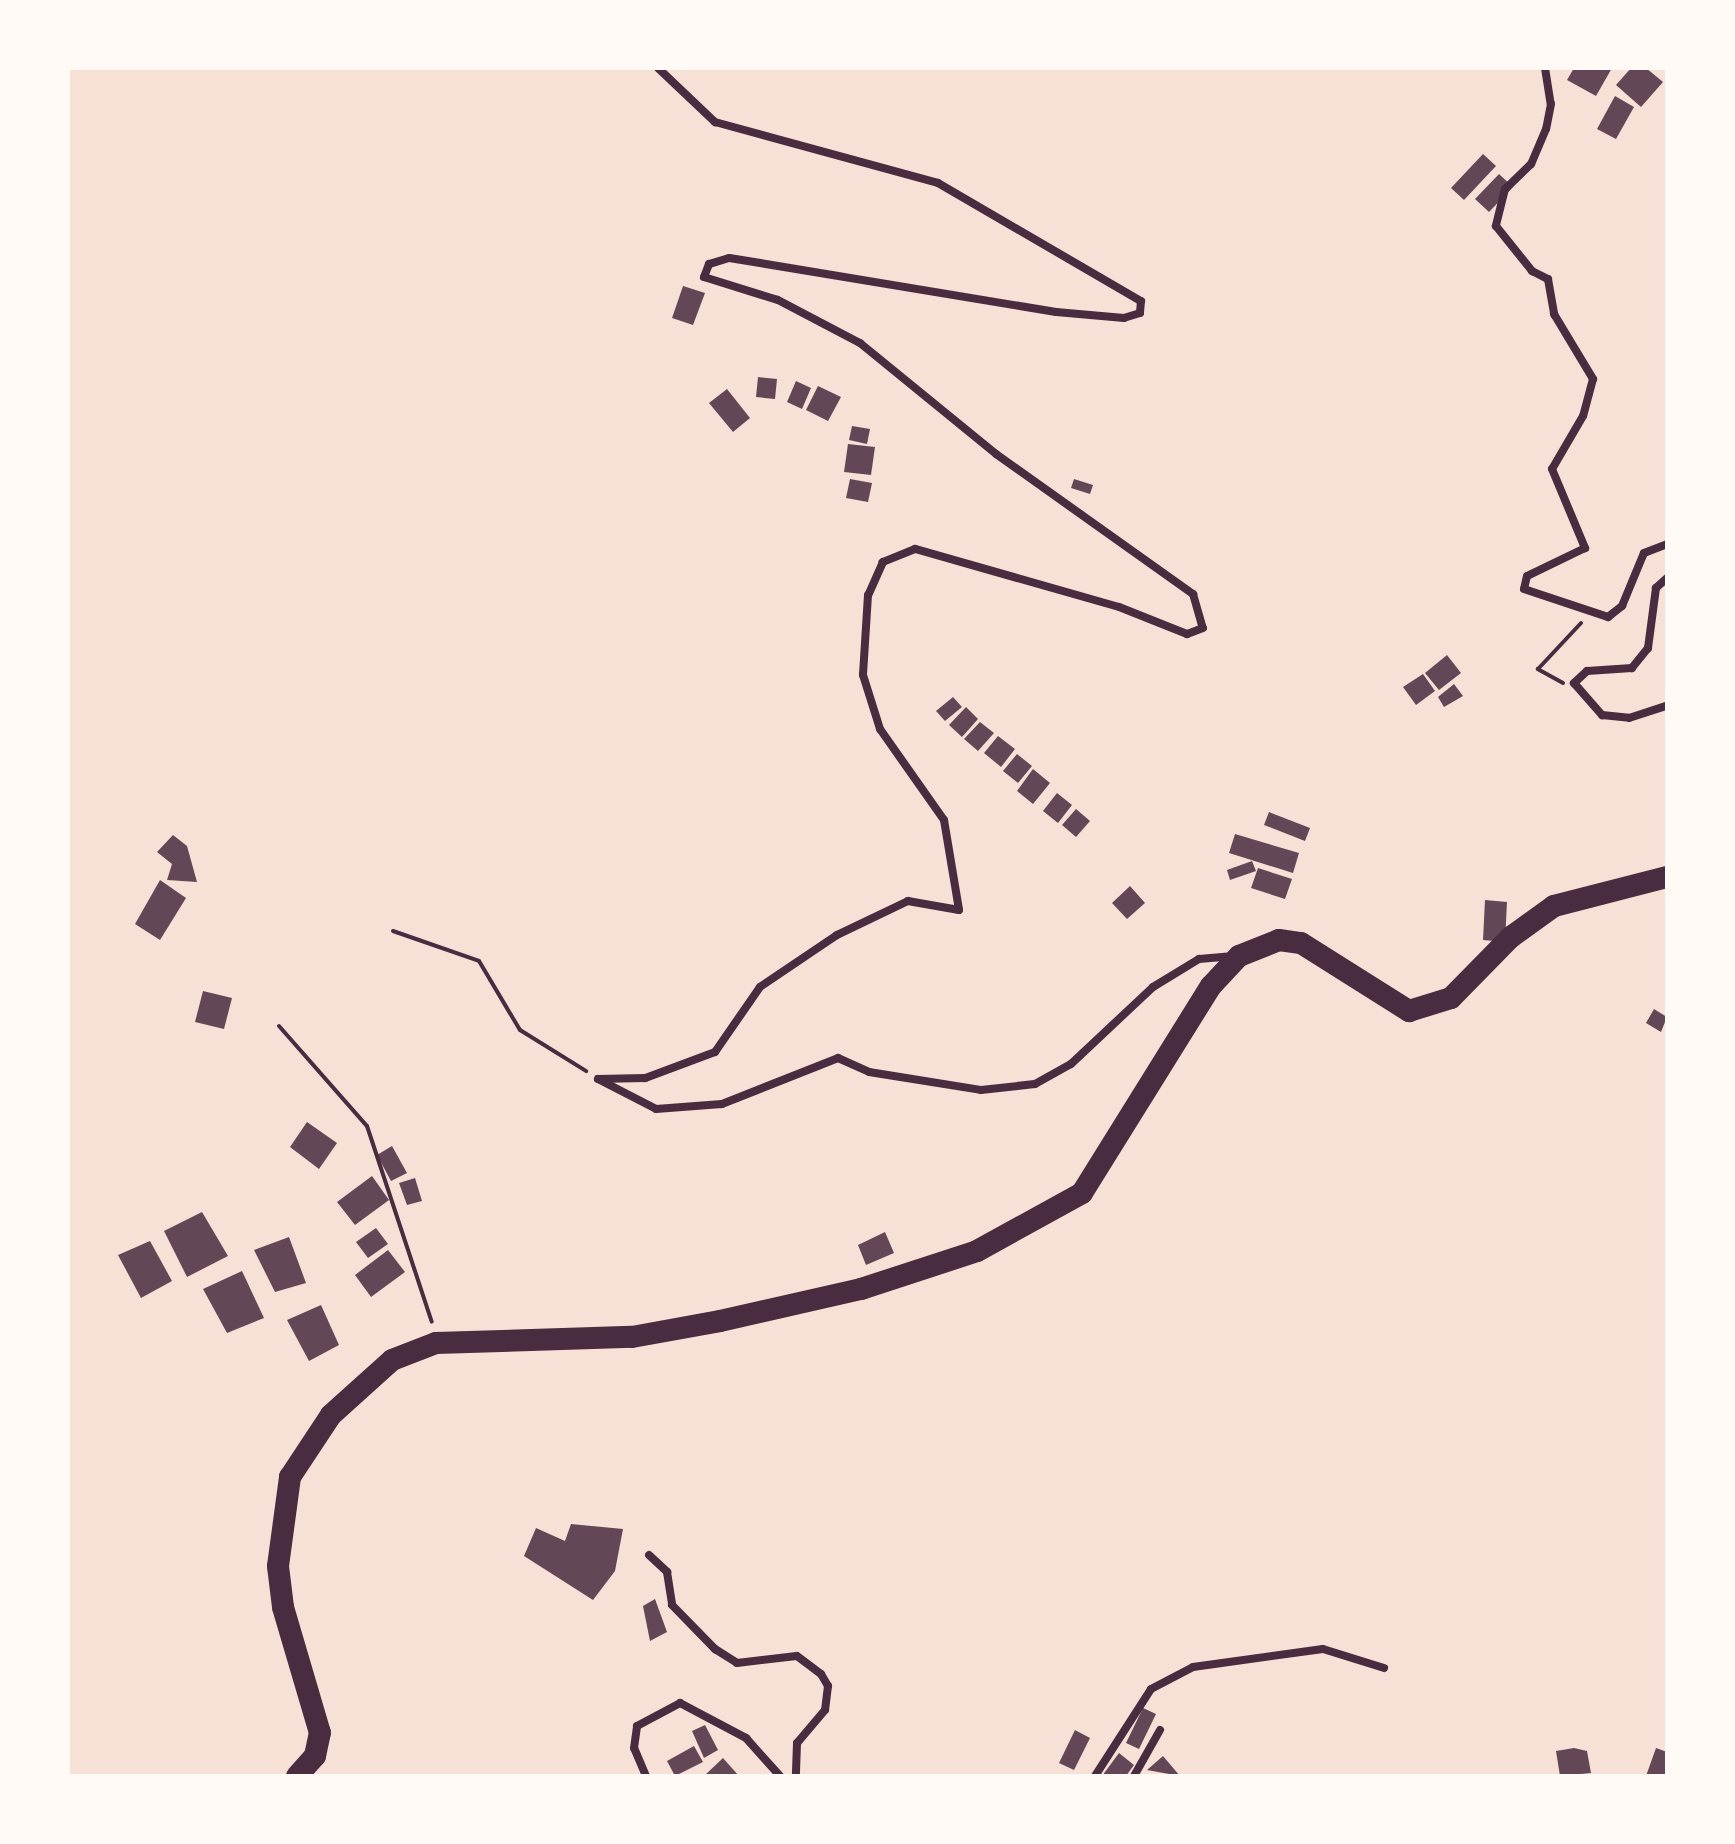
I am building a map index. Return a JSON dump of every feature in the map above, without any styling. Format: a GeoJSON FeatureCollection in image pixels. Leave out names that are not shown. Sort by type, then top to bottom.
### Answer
{"type":"FeatureCollection","features":[{"type":"Feature","properties":{"kind":"highway"},"geometry":{"type":"LineString","coordinates":[[297,1776],[315,1756],[320,1733],[283,1607],[278,1566],[290,1477],[309,1440],[359,1386],[392,1360],[441,1343],[632,1337],[861,1289],[977,1251],[1082,1193],[1211,986],[1239,956],[1279,940],[1301,943],[1409,1011],[1451,998],[1511,937],[1554,906],[1667,877]]}},
{"type":"Feature","properties":{"kind":"street"},"geometry":{"type":"LineString","coordinates":[[598,1079],[645,1078],[715,1052],[760,987],[837,935],[908,901],[959,910],[944,820],[880,729],[863,675],[868,595],[883,562],[915,549],[1119,607],[1187,634],[1203,628],[1193,594],[996,454],[860,343],[778,300],[704,277],[709,264],[729,258],[1056,312],[1124,318],[1140,313],[1141,301],[938,183],[715,122],[658,68]]}},
{"type":"Feature","properties":{"kind":"street"},"geometry":{"type":"LineString","coordinates":[[1545,68],[1551,104],[1546,129],[1531,164],[1505,189],[1496,226],[1532,271],[1548,279],[1554,314],[1593,379],[1583,416],[1552,469],[1585,548],[1527,576],[1524,589],[1608,617],[1622,606],[1644,553],[1667,544]]}},
{"type":"Feature","properties":{"kind":"street"},"geometry":{"type":"LineString","coordinates":[[1667,578],[1656,588],[1648,648],[1632,668],[1587,671],[1574,683],[1602,715],[1629,718],[1667,706]]}},
{"type":"Feature","properties":{"kind":"street"},"geometry":{"type":"LineString","coordinates":[[598,1079],[656,1109],[722,1104],[838,1058],[869,1072],[981,1090],[1035,1084],[1071,1064],[1153,987],[1199,959],[1239,956]]}},
{"type":"Feature","properties":{"kind":"street"},"geometry":{"type":"LineString","coordinates":[[649,1555],[667,1572],[672,1605],[715,1649],[737,1663],[797,1656],[821,1674],[828,1686],[825,1710],[797,1743],[796,1776]]}},
{"type":"Feature","properties":{"kind":"street"},"geometry":{"type":"LineString","coordinates":[[1095,1776],[1151,1689],[1193,1667],[1323,1649],[1384,1668]]}},
{"type":"Feature","properties":{"kind":"street"},"geometry":{"type":"LineString","coordinates":[[646,1776],[634,1748],[637,1726],[680,1703],[746,1738],[780,1776]]}},
{"type":"Feature","properties":{"kind":"street"},"geometry":{"type":"LineString","coordinates":[[1134,1776],[1160,1730]]}},
{"type":"Feature","properties":{"kind":"path"},"geometry":{"type":"LineString","coordinates":[[1580,678],[1566,685],[1538,669],[1593,611]]}},
{"type":"Feature","properties":{"kind":"path"},"geometry":{"type":"LineString","coordinates":[[393,931],[479,961],[520,1030],[598,1079]]}},
{"type":"Feature","properties":{"kind":"path"},"geometry":{"type":"LineString","coordinates":[[279,1026],[367,1126],[441,1343]]}},
{"type":"Feature","properties":{"kind":"building"},"geometry":{"type":"Polygon","coordinates":[[[1574,68],[1612,68],[1596,96],[1567,80],[1574,68]]]}},
{"type":"Feature","properties":{"kind":"building"},"geometry":{"type":"Polygon","coordinates":[[[1631,68],[1646,68],[1663,82],[1641,107],[1616,85],[1631,68]]]}},
{"type":"Feature","properties":{"kind":"building"},"geometry":{"type":"Polygon","coordinates":[[[1615,96],[1634,107],[1616,139],[1597,129],[1615,96]]]}},
{"type":"Feature","properties":{"kind":"building"},"geometry":{"type":"Polygon","coordinates":[[[1483,154],[1496,166],[1464,200],[1451,188],[1483,154]]]}},
{"type":"Feature","properties":{"kind":"building"},"geometry":{"type":"Polygon","coordinates":[[[1499,174],[1513,187],[1489,212],[1475,199],[1499,174]]]}},
{"type":"Feature","properties":{"kind":"building"},"geometry":{"type":"Polygon","coordinates":[[[683,286],[705,293],[693,325],[672,318],[683,286]]]}},
{"type":"Feature","properties":{"kind":"building"},"geometry":{"type":"Polygon","coordinates":[[[758,377],[777,379],[775,399],[756,397],[758,377]]]}},
{"type":"Feature","properties":{"kind":"building"},"geometry":{"type":"Polygon","coordinates":[[[796,381],[811,388],[802,409],[787,402],[796,381]]]}},
{"type":"Feature","properties":{"kind":"building"},"geometry":{"type":"Polygon","coordinates":[[[818,386],[841,397],[828,421],[806,410],[818,386]]]}},
{"type":"Feature","properties":{"kind":"building"},"geometry":{"type":"Polygon","coordinates":[[[727,389],[750,418],[733,432],[709,403],[727,389]]]}},
{"type":"Feature","properties":{"kind":"building"},"geometry":{"type":"Polygon","coordinates":[[[852,426],[870,429],[867,444],[849,440],[852,426]]]}},
{"type":"Feature","properties":{"kind":"building"},"geometry":{"type":"Polygon","coordinates":[[[848,444],[875,447],[871,475],[844,472],[848,444]]]}},
{"type":"Feature","properties":{"kind":"building"},"geometry":{"type":"Polygon","coordinates":[[[850,479],[872,483],[868,502],[846,498],[850,479]]]}},
{"type":"Feature","properties":{"kind":"building"},"geometry":{"type":"Polygon","coordinates":[[[1074,479],[1093,485],[1090,494],[1071,488],[1074,479]]]}},
{"type":"Feature","properties":{"kind":"building"},"geometry":{"type":"Polygon","coordinates":[[[1447,655],[1461,673],[1439,690],[1425,673],[1447,655]]]}},
{"type":"Feature","properties":{"kind":"building"},"geometry":{"type":"Polygon","coordinates":[[[1423,674],[1435,691],[1416,705],[1403,687],[1423,674]]]}},
{"type":"Feature","properties":{"kind":"building"},"geometry":{"type":"Polygon","coordinates":[[[1454,684],[1463,696],[1444,707],[1438,697],[1454,684]]]}},
{"type":"Feature","properties":{"kind":"building"},"geometry":{"type":"Polygon","coordinates":[[[953,697],[962,707],[945,721],[936,711],[953,697]]]}},
{"type":"Feature","properties":{"kind":"building"},"geometry":{"type":"Polygon","coordinates":[[[966,707],[978,719],[962,737],[949,725],[966,707]]]}},
{"type":"Feature","properties":{"kind":"building"},"geometry":{"type":"Polygon","coordinates":[[[980,722],[994,733],[978,751],[964,739],[980,722]]]}},
{"type":"Feature","properties":{"kind":"building"},"geometry":{"type":"Polygon","coordinates":[[[998,736],[1015,749],[1001,767],[984,753],[998,736]]]}},
{"type":"Feature","properties":{"kind":"building"},"geometry":{"type":"Polygon","coordinates":[[[1017,754],[1032,766],[1018,783],[1003,771],[1017,754]]]}},
{"type":"Feature","properties":{"kind":"building"},"geometry":{"type":"Polygon","coordinates":[[[1033,769],[1050,783],[1033,804],[1017,791],[1033,769]]]}},
{"type":"Feature","properties":{"kind":"building"},"geometry":{"type":"Polygon","coordinates":[[[1057,793],[1072,805],[1058,823],[1043,811],[1057,793]]]}},
{"type":"Feature","properties":{"kind":"building"},"geometry":{"type":"Polygon","coordinates":[[[1076,809],[1090,821],[1076,837],[1062,825],[1076,809]]]}},
{"type":"Feature","properties":{"kind":"building"},"geometry":{"type":"Polygon","coordinates":[[[1269,812],[1310,828],[1305,841],[1264,825],[1269,812]]]}},
{"type":"Feature","properties":{"kind":"building"},"geometry":{"type":"Polygon","coordinates":[[[1235,834],[1299,853],[1293,873],[1229,853],[1235,834]]]}},
{"type":"Feature","properties":{"kind":"building"},"geometry":{"type":"Polygon","coordinates":[[[173,835],[187,846],[197,882],[167,880],[172,864],[157,852],[173,835]]]}},
{"type":"Feature","properties":{"kind":"building"},"geometry":{"type":"Polygon","coordinates":[[[1252,861],[1256,871],[1230,880],[1227,870],[1252,861]]]}},
{"type":"Feature","properties":{"kind":"building"},"geometry":{"type":"Polygon","coordinates":[[[1258,868],[1292,879],[1285,899],[1251,888],[1258,868]]]}},
{"type":"Feature","properties":{"kind":"building"},"geometry":{"type":"Polygon","coordinates":[[[160,880],[186,898],[160,940],[135,924],[160,880]]]}},
{"type":"Feature","properties":{"kind":"building"},"geometry":{"type":"Polygon","coordinates":[[[1130,886],[1145,903],[1127,919],[1112,903],[1130,886]]]}},
{"type":"Feature","properties":{"kind":"building"},"geometry":{"type":"Polygon","coordinates":[[[1485,900],[1507,902],[1505,942],[1483,940],[1485,900]]]}},
{"type":"Feature","properties":{"kind":"building"},"geometry":{"type":"Polygon","coordinates":[[[203,991],[232,998],[224,1029],[195,1022],[203,991]]]}},
{"type":"Feature","properties":{"kind":"building"},"geometry":{"type":"Polygon","coordinates":[[[1654,1009],[1667,1017],[1661,1032],[1646,1023],[1654,1009]]]}},
{"type":"Feature","properties":{"kind":"building"},"geometry":{"type":"Polygon","coordinates":[[[307,1122],[337,1143],[319,1169],[290,1147],[307,1122]]]}},
{"type":"Feature","properties":{"kind":"building"},"geometry":{"type":"Polygon","coordinates":[[[392,1146],[407,1173],[391,1181],[377,1155],[392,1146]]]}},
{"type":"Feature","properties":{"kind":"building"},"geometry":{"type":"Polygon","coordinates":[[[372,1176],[389,1200],[355,1225],[337,1202],[372,1176]]]}},
{"type":"Feature","properties":{"kind":"building"},"geometry":{"type":"Polygon","coordinates":[[[415,1178],[422,1201],[407,1205],[399,1183],[415,1178]]]}},
{"type":"Feature","properties":{"kind":"building"},"geometry":{"type":"Polygon","coordinates":[[[202,1212],[228,1256],[187,1277],[164,1231],[202,1212]]]}},
{"type":"Feature","properties":{"kind":"building"},"geometry":{"type":"Polygon","coordinates":[[[376,1228],[388,1244],[368,1258],[356,1242],[376,1228]]]}},
{"type":"Feature","properties":{"kind":"building"},"geometry":{"type":"Polygon","coordinates":[[[885,1232],[894,1253],[866,1265],[858,1245],[885,1232]]]}},
{"type":"Feature","properties":{"kind":"building"},"geometry":{"type":"Polygon","coordinates":[[[289,1237],[306,1283],[275,1292],[254,1250],[289,1237]]]}},
{"type":"Feature","properties":{"kind":"building"},"geometry":{"type":"Polygon","coordinates":[[[150,1241],[172,1281],[141,1298],[118,1255],[150,1241]]]}},
{"type":"Feature","properties":{"kind":"building"},"geometry":{"type":"Polygon","coordinates":[[[388,1250],[405,1272],[371,1297],[355,1275],[388,1250]]]}},
{"type":"Feature","properties":{"kind":"building"},"geometry":{"type":"Polygon","coordinates":[[[242,1271],[264,1318],[227,1333],[203,1289],[242,1271]]]}},
{"type":"Feature","properties":{"kind":"building"},"geometry":{"type":"Polygon","coordinates":[[[321,1305],[339,1345],[309,1361],[287,1320],[321,1305]]]}},
{"type":"Feature","properties":{"kind":"building"},"geometry":{"type":"Polygon","coordinates":[[[571,1524],[623,1529],[615,1571],[593,1600],[524,1556],[536,1528],[565,1541],[571,1524]]]}},
{"type":"Feature","properties":{"kind":"building"},"geometry":{"type":"Polygon","coordinates":[[[655,1599],[667,1632],[650,1641],[643,1606],[655,1599]]]}},
{"type":"Feature","properties":{"kind":"building"},"geometry":{"type":"Polygon","coordinates":[[[1143,1708],[1156,1714],[1139,1749],[1126,1743],[1143,1708]]]}},
{"type":"Feature","properties":{"kind":"building"},"geometry":{"type":"Polygon","coordinates":[[[705,1725],[718,1750],[704,1758],[692,1731],[705,1725]]]}},
{"type":"Feature","properties":{"kind":"building"},"geometry":{"type":"Polygon","coordinates":[[[1075,1730],[1090,1738],[1074,1770],[1059,1763],[1075,1730]]]}},
{"type":"Feature","properties":{"kind":"building"},"geometry":{"type":"Polygon","coordinates":[[[694,1746],[703,1762],[675,1776],[667,1761],[694,1746]]]}},
{"type":"Feature","properties":{"kind":"building"},"geometry":{"type":"Polygon","coordinates":[[[1574,1748],[1587,1751],[1591,1773],[1560,1776],[1556,1751],[1574,1748]]]}},
{"type":"Feature","properties":{"kind":"building"},"geometry":{"type":"Polygon","coordinates":[[[1656,1748],[1667,1752],[1667,1776],[1646,1776],[1656,1748]]]}},
{"type":"Feature","properties":{"kind":"building"},"geometry":{"type":"Polygon","coordinates":[[[1119,1753],[1134,1765],[1126,1776],[1102,1776],[1119,1753]]]}},
{"type":"Feature","properties":{"kind":"building"},"geometry":{"type":"Polygon","coordinates":[[[1163,1756],[1180,1776],[1147,1770],[1163,1756]]]}},
{"type":"Feature","properties":{"kind":"building"},"geometry":{"type":"Polygon","coordinates":[[[723,1758],[739,1776],[704,1776],[723,1758]]]}}]}
